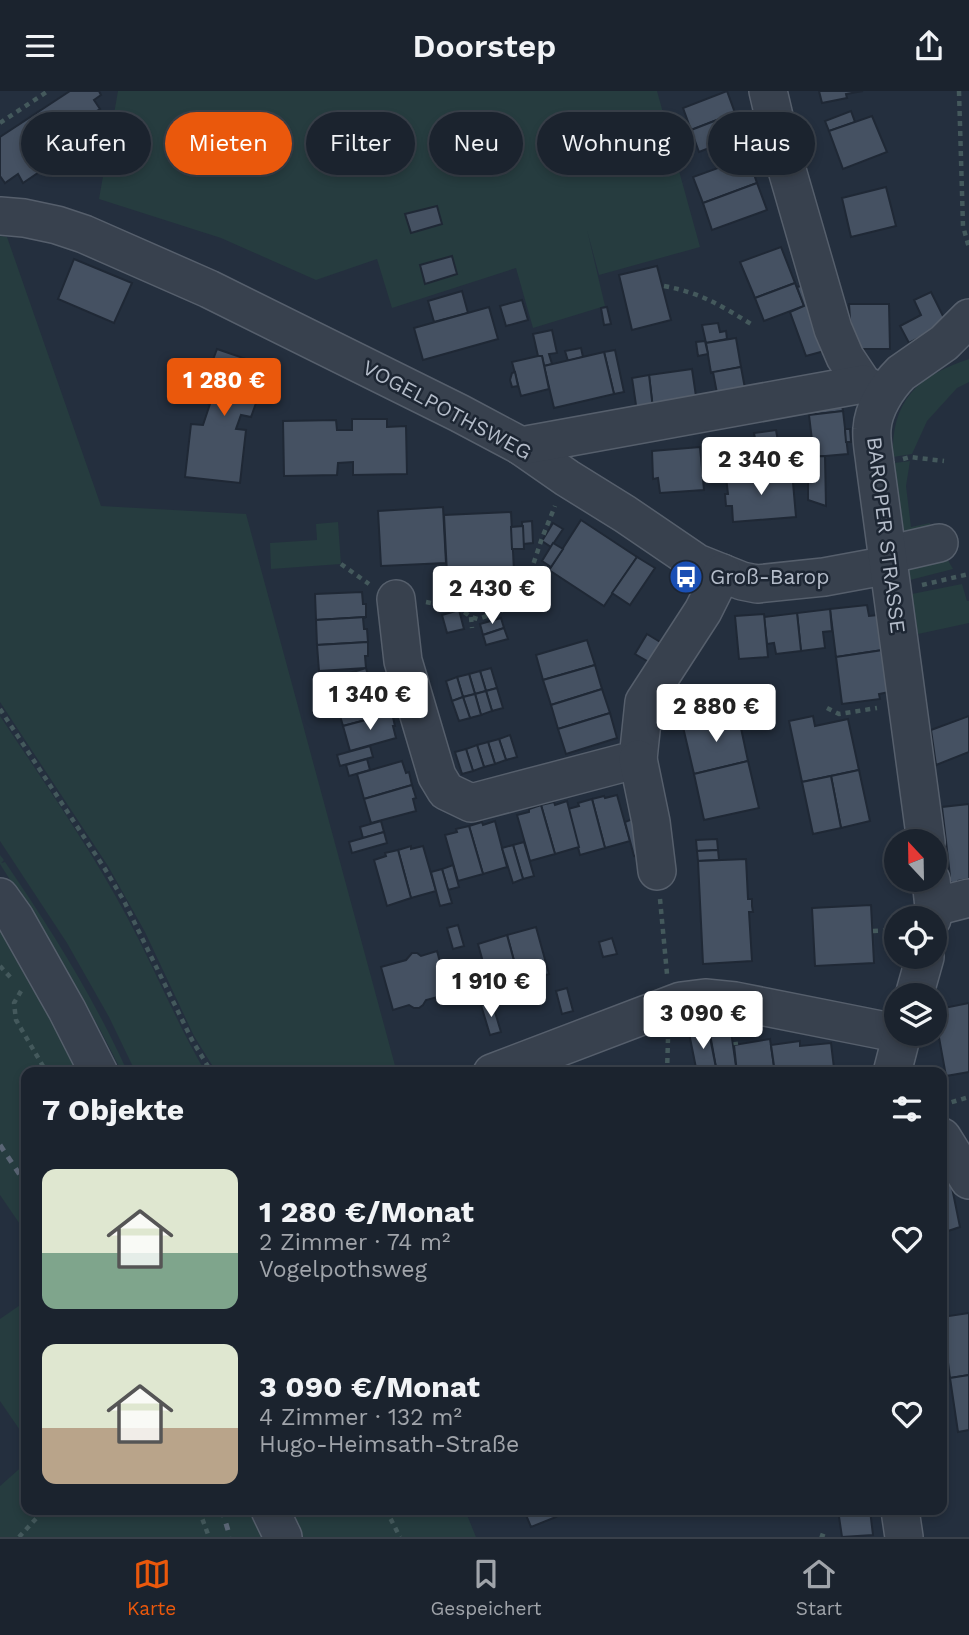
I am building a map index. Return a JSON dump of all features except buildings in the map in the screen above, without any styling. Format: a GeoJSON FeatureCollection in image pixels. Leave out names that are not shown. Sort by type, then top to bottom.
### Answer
{"type":"FeatureCollection","features":[{"type":"Feature","properties":{"kind":"street"},"geometry":{"type":"LineString","coordinates":[[768,91],[785,163],[829,318],[845,357],[874,389]]}},
{"type":"Feature","properties":{"kind":"street","name":"VOGELPOTHSWEG"},"geometry":{"type":"LineString","coordinates":[[0,216],[57,225],[84,234],[209,289],[522,446],[697,563],[742,581],[757,584],[890,571],[939,543]]}},
{"type":"Feature","properties":{"kind":"street","name":"BAROPER STRASSE"},"geometry":{"type":"LineString","coordinates":[[924,829],[875,464],[872,426],[877,410],[874,389],[949,339],[968,320]]}},
{"type":"Feature","properties":{"kind":"street"},"geometry":{"type":"LineString","coordinates":[[522,446],[874,389]]}},
{"type":"Feature","properties":{"kind":"street"},"geometry":{"type":"LineString","coordinates":[[657,871],[651,822],[638,759],[644,702],[703,611],[722,573]]}},
{"type":"Feature","properties":{"kind":"street"},"geometry":{"type":"LineString","coordinates":[[396,599],[403,661],[437,776],[446,790],[471,803],[638,759]]}},
{"type":"Feature","properties":{"kind":"street"},"geometry":{"type":"LineString","coordinates":[[0,897],[61,998],[96,1067]]}},
{"type":"Feature","properties":{"kind":"street"},"geometry":{"type":"LineString","coordinates":[[933,902],[969,898]]}},
{"type":"Feature","properties":{"kind":"street"},"geometry":{"type":"LineString","coordinates":[[516,1067],[670,1005],[705,998],[735,1001],[884,1031]]}},
{"type":"Feature","properties":{"kind":"street"},"geometry":{"type":"LineString","coordinates":[[894,1067],[899,1046]]}},
{"type":"Feature","properties":{"kind":"street"},"geometry":{"type":"LineString","coordinates":[[947,1145],[969,1180]]}},
{"type":"Feature","properties":{"kind":"street"},"geometry":{"type":"LineString","coordinates":[[272,1515],[283,1537]]}},
{"type":"Feature","properties":{"kind":"street"},"geometry":{"type":"LineString","coordinates":[[901,1515],[904,1537]]}},
{"type":"Feature","properties":{"kind":"path"},"geometry":{"type":"LineString","coordinates":[[0,123],[48,91]]}},
{"type":"Feature","properties":{"kind":"path"},"geometry":{"type":"LineString","coordinates":[[959,91],[963,226],[969,248]]}},
{"type":"Feature","properties":{"kind":"path"},"geometry":{"type":"LineString","coordinates":[[664,286],[687,291],[719,304],[751,324]]}},
{"type":"Feature","properties":{"kind":"path"},"geometry":{"type":"LineString","coordinates":[[875,464],[910,457],[944,461]]}},
{"type":"Feature","properties":{"kind":"path"},"geometry":{"type":"LineString","coordinates":[[341,564],[368,584],[396,599],[460,609],[478,619],[501,611],[522,593],[541,538],[567,478]]}},
{"type":"Feature","properties":{"kind":"path"},"geometry":{"type":"LineString","coordinates":[[890,571],[969,574]]}},
{"type":"Feature","properties":{"kind":"path"},"geometry":{"type":"LineString","coordinates":[[471,617],[472,628]]}},
{"type":"Feature","properties":{"kind":"path"},"geometry":{"type":"LineString","coordinates":[[827,708],[839,713],[908,704]]}},
{"type":"Feature","properties":{"kind":"path"},"geometry":{"type":"LineString","coordinates":[[0,709],[124,901],[192,1040],[208,1067]]}},
{"type":"Feature","properties":{"kind":"path"},"geometry":{"type":"LineString","coordinates":[[657,871],[670,1005],[667,1067]]}},
{"type":"Feature","properties":{"kind":"path"},"geometry":{"type":"LineString","coordinates":[[873,931],[884,931]]}},
{"type":"Feature","properties":{"kind":"path"},"geometry":{"type":"LineString","coordinates":[[21,991],[14,1003],[16,1020],[43,1067]]}},
{"type":"Feature","properties":{"kind":"path"},"geometry":{"type":"LineString","coordinates":[[947,1104],[969,1097]]}},
{"type":"Feature","properties":{"kind":"path"},"geometry":{"type":"LineString","coordinates":[[19,1537],[39,1515]]}},
{"type":"Feature","properties":{"kind":"path"},"geometry":{"type":"LineString","coordinates":[[201,1515],[209,1537]]}},
{"type":"Feature","properties":{"kind":"path"},"geometry":{"type":"LineString","coordinates":[[389,1515],[400,1537]]}},
{"type":"Feature","properties":{"kind":"green space"},"geometry":{"type":"Polygon","coordinates":[[[118,91],[657,91],[663,112],[537,112],[537,175],[680,175],[700,247],[599,275],[587,230],[605,306],[533,328],[516,268],[392,308],[377,259],[316,280],[221,238],[99,199],[103,175],[151,175],[151,112],[114,112],[118,91]]]}},
{"type":"Feature","properties":{"kind":"green space"},"geometry":{"type":"Polygon","coordinates":[[[0,236],[7,237],[101,506],[246,514],[395,1067],[213,1067],[194,1036],[145,932],[108,866],[0,702],[0,236]]]}},
{"type":"Feature","properties":{"kind":"green space"},"geometry":{"type":"Polygon","coordinates":[[[969,359],[969,382],[957,388],[927,421],[912,454],[893,457],[897,420],[911,393],[935,373],[969,359]]]}},
{"type":"Feature","properties":{"kind":"green space"},"geometry":{"type":"Polygon","coordinates":[[[910,461],[906,486],[911,527],[930,523],[929,530],[905,540],[894,463],[910,461]]]}},
{"type":"Feature","properties":{"kind":"green space"},"geometry":{"type":"Polygon","coordinates":[[[338,522],[341,564],[271,569],[270,543],[317,540],[316,524],[338,522]]]}},
{"type":"Feature","properties":{"kind":"green space"},"geometry":{"type":"Polygon","coordinates":[[[936,555],[945,555],[953,569],[910,580],[908,571],[936,555]]]}},
{"type":"Feature","properties":{"kind":"green space"},"geometry":{"type":"Polygon","coordinates":[[[962,584],[969,601],[969,623],[918,634],[912,594],[962,584]]]}},
{"type":"Feature","properties":{"kind":"green space"},"geometry":{"type":"Polygon","coordinates":[[[0,716],[112,889],[203,1067],[133,1067],[109,1017],[67,943],[0,841],[0,716]]]}},
{"type":"Feature","properties":{"kind":"green space"},"geometry":{"type":"Polygon","coordinates":[[[0,855],[4,860],[1,863],[5,862],[71,965],[125,1067],[119,1067],[79,993],[0,864],[0,855]]]}},
{"type":"Feature","properties":{"kind":"green space"},"geometry":{"type":"Polygon","coordinates":[[[0,926],[81,1067],[21,1067],[21,1226],[0,1195],[0,926]]]}},
{"type":"Feature","properties":{"kind":"green space"},"geometry":{"type":"Polygon","coordinates":[[[21,1304],[21,1432],[0,1401],[0,1319],[21,1304]]]}},
{"type":"Feature","properties":{"kind":"green space"},"geometry":{"type":"Polygon","coordinates":[[[21,1467],[21,1515],[467,1515],[476,1537],[0,1537],[0,1486],[21,1467]]]}},
{"type":"Feature","properties":{"kind":"railway"},"geometry":{"type":"LineString","coordinates":[[0,1145],[21,1176]]}},
{"type":"Feature","properties":{"kind":"railway"},"geometry":{"type":"LineString","coordinates":[[223,1515],[230,1537]]}},
{"type":"Feature","properties":{"kind":"place","name":"Groß-Barop"},"geometry":{"type":"Point","coordinates":[686,577]}}]}
